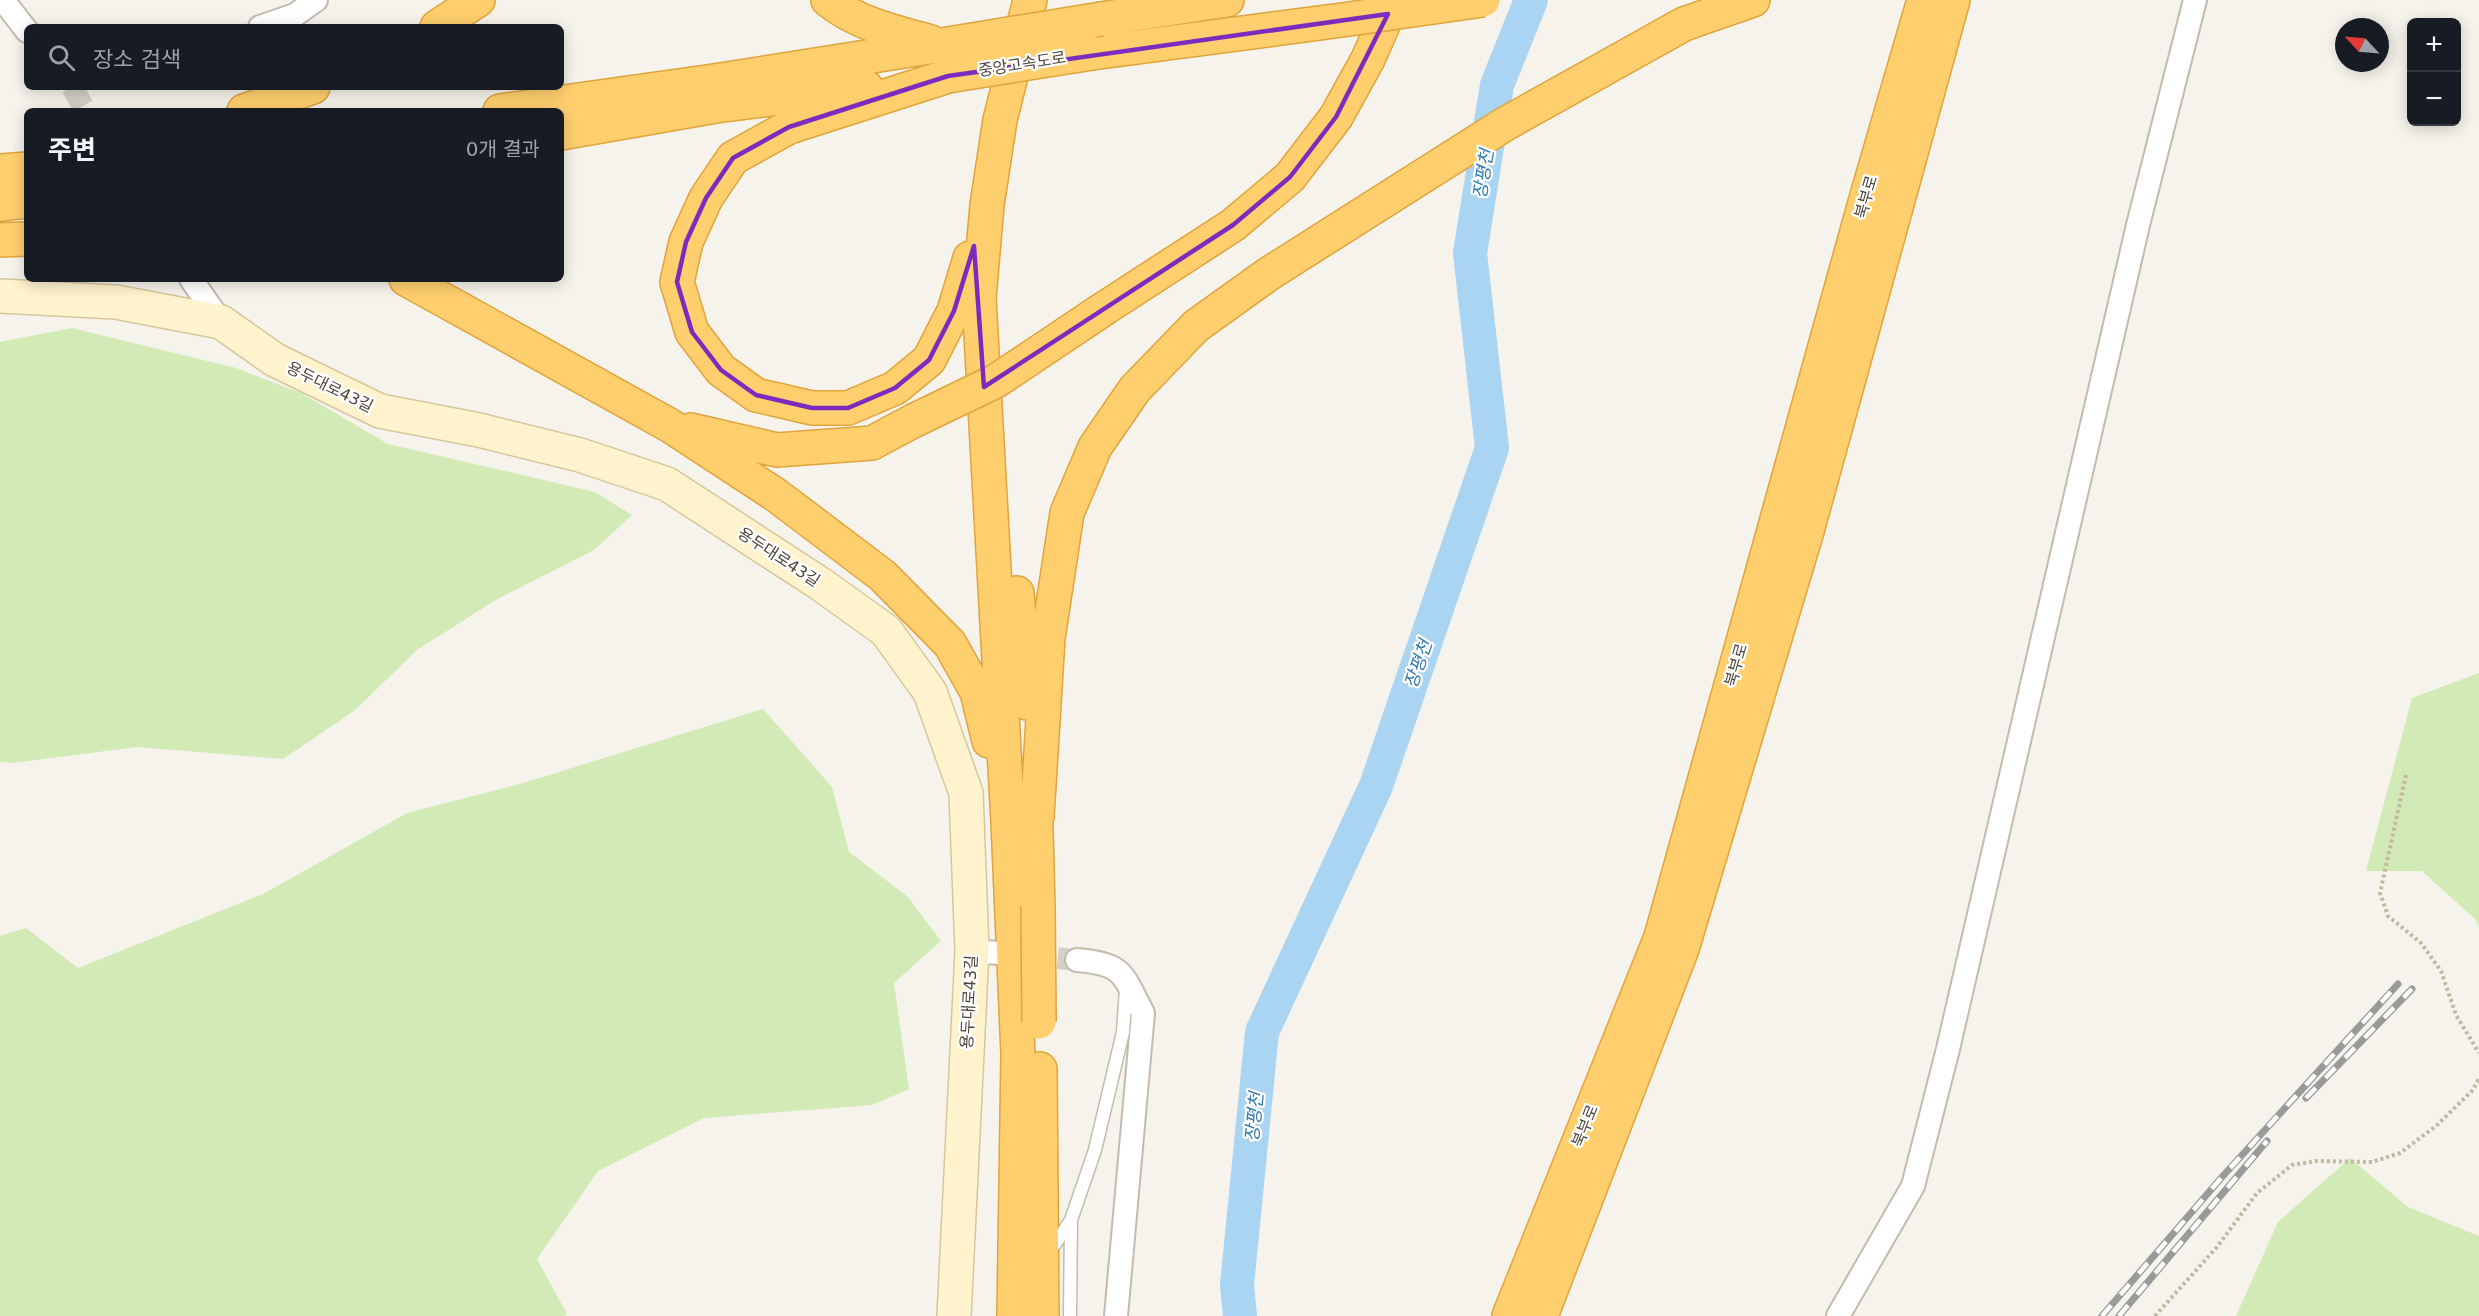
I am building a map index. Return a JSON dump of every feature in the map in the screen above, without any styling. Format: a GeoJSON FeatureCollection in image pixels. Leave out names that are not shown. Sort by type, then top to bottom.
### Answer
{"type":"FeatureCollection","features":[{"type":"Feature","properties":{"kind":"highway"},"geometry":{"type":"LineString","coordinates":[[442,24],[478,0]]}},
{"type":"Feature","properties":{"kind":"highway"},"geometry":{"type":"LineString","coordinates":[[828,0],[843,12],[880,28],[942,45]]}},
{"type":"Feature","properties":{"kind":"highway"},"geometry":{"type":"LineString","coordinates":[[1030,0],[1000,120],[987,205],[980,298],[1023,819],[1038,906],[1042,1316]]}},
{"type":"Feature","properties":{"kind":"highway"},"geometry":{"type":"LineString","coordinates":[[1014,1316],[1023,819],[1017,590],[1001,287],[1000,221],[1012,119],[1041,0]]}},
{"type":"Feature","properties":{"kind":"highway","name":"중앙고속도로"},"geometry":{"type":"LineString","coordinates":[[520,108],[1227,0]]}},
{"type":"Feature","properties":{"kind":"highway"},"geometry":{"type":"LineString","coordinates":[[669,424],[777,450],[872,443],[996,381],[1233,225],[1290,177],[1336,117],[1368,59],[1394,0]]}},
{"type":"Feature","properties":{"kind":"highway","name":"중앙고속도로"},"geometry":{"type":"LineString","coordinates":[[564,133],[716,106],[948,76],[1092,53],[1483,0]]}},
{"type":"Feature","properties":{"kind":"highway"},"geometry":{"type":"LineString","coordinates":[[1023,819],[1067,513],[1095,447],[1135,389],[1196,326],[1270,273],[1505,124],[1684,24],[1754,0]]}},
{"type":"Feature","properties":{"kind":"highway","name":"북부로"},"geometry":{"type":"LineString","coordinates":[[1509,1316],[1661,937],[1862,210],[1924,0]]}},
{"type":"Feature","properties":{"kind":"highway","name":"북부로"},"geometry":{"type":"LineString","coordinates":[[1541,1316],[1682,949],[1807,531],[1953,0]]}},
{"type":"Feature","properties":{"kind":"highway"},"geometry":{"type":"LineString","coordinates":[[948,76],[789,127],[733,158],[706,198],[686,242],[677,282],[692,332],[721,370],[756,395],[812,408],[848,408],[895,388],[929,360],[954,311],[987,205]]}},
{"type":"Feature","properties":{"kind":"highway"},"geometry":{"type":"LineString","coordinates":[[253,108],[304,90]]}},
{"type":"Feature","properties":{"kind":"highway"},"geometry":{"type":"LineString","coordinates":[[0,171],[24,169]]}},
{"type":"Feature","properties":{"kind":"highway"},"geometry":{"type":"LineString","coordinates":[[0,204],[24,201]]}},
{"type":"Feature","properties":{"kind":"highway"},"geometry":{"type":"LineString","coordinates":[[0,240],[24,238]]}},
{"type":"Feature","properties":{"kind":"highway"},"geometry":{"type":"LineString","coordinates":[[411,282],[669,424],[776,495],[883,576],[950,644],[977,692],[1023,819]]}},
{"type":"Feature","properties":{"kind":"street"},"geometry":{"type":"LineString","coordinates":[[3,0],[24,27]]}},
{"type":"Feature","properties":{"kind":"street"},"geometry":{"type":"LineString","coordinates":[[269,24],[295,15],[316,0]]}},
{"type":"Feature","properties":{"kind":"street"},"geometry":{"type":"LineString","coordinates":[[1838,1316],[1913,1186],[1954,1026],[2138,225],[2195,0]]}},
{"type":"Feature","properties":{"kind":"street"},"geometry":{"type":"LineString","coordinates":[[193,282],[221,322]]}},
{"type":"Feature","properties":{"kind":"street","name":"용두대로43길"},"geometry":{"type":"LineString","coordinates":[[0,296],[116,302],[221,322],[275,360],[380,411],[479,430],[580,454],[666,484],[822,585],[886,631],[930,692],[966,793],[985,952],[954,1316]]}},
{"type":"Feature","properties":{"kind":"street"},"geometry":{"type":"LineString","coordinates":[[1077,960],[1102,962],[1119,971],[1143,1013],[1116,1316]]}},
{"type":"Feature","properties":{"kind":"lane"},"geometry":{"type":"LineString","coordinates":[[1042,1264],[1071,1220],[1095,1150],[1123,1032],[1127,984]]}},
{"type":"Feature","properties":{"kind":"lane"},"geometry":{"type":"LineString","coordinates":[[1070,1316],[1071,1220]]}},
{"type":"Feature","properties":{"kind":"path"},"geometry":{"type":"LineString","coordinates":[[2406,775],[2380,893],[2388,916],[2421,943],[2441,971],[2456,1015],[2479,1053]]}},
{"type":"Feature","properties":{"kind":"path"},"geometry":{"type":"LineString","coordinates":[[2155,1316],[2217,1247],[2257,1193],[2292,1165],[2316,1161],[2372,1162],[2400,1153],[2436,1126],[2473,1090],[2479,1078]]}},
{"type":"Feature","properties":{"kind":"highlighted area"},"geometry":{"type":"Polygon","coordinates":[[[1388,14],[1336,117],[1290,177],[1233,225],[984,387],[974,246],[954,311],[929,360],[895,388],[848,408],[812,408],[756,395],[721,370],[692,332],[677,282],[686,242],[706,198],[733,158],[789,127],[948,76],[1388,14]]]}},
{"type":"Feature","properties":{"kind":"green space"},"geometry":{"type":"Polygon","coordinates":[[[72,328],[236,368],[301,393],[388,444],[595,492],[632,515],[594,550],[494,601],[417,650],[354,711],[283,759],[137,747],[12,763],[0,762],[0,342],[72,328]]]}},
{"type":"Feature","properties":{"kind":"green space"},"geometry":{"type":"Polygon","coordinates":[[[2479,673],[2479,927],[2475,919],[2422,871],[2366,871],[2412,698],[2479,673]]]}},
{"type":"Feature","properties":{"kind":"green space"},"geometry":{"type":"Polygon","coordinates":[[[763,709],[832,787],[849,852],[908,897],[941,941],[894,983],[909,1089],[872,1105],[704,1118],[598,1171],[537,1259],[567,1314],[563,1316],[0,1316],[0,936],[26,928],[78,968],[263,894],[407,813],[520,784],[763,709]]]}},
{"type":"Feature","properties":{"kind":"green space"},"geometry":{"type":"Polygon","coordinates":[[[2350,1158],[2408,1207],[2479,1236],[2479,1316],[2236,1316],[2278,1222],[2350,1158]]]}},
{"type":"Feature","properties":{"kind":"waterway","name":"장평천"},"geometry":{"type":"LineString","coordinates":[[1240,1316],[1237,1285],[1262,1032],[1376,786],[1492,448],[1470,253],[1497,85],[1531,0]]}},
{"type":"Feature","properties":{"kind":"tunnel"},"geometry":{"type":"LineString","coordinates":[[74,90],[84,108]]}},
{"type":"Feature","properties":{"kind":"tunnel"},"geometry":{"type":"LineString","coordinates":[[1025,955],[1077,960]]}},
{"type":"Feature","properties":{"kind":"railway"},"geometry":{"type":"LineString","coordinates":[[2102,1316],[2222,1177],[2398,984]]}},
{"type":"Feature","properties":{"kind":"railway"},"geometry":{"type":"LineString","coordinates":[[2306,1098],[2412,989]]}},
{"type":"Feature","properties":{"kind":"railway"},"geometry":{"type":"LineString","coordinates":[[2119,1316],[2267,1141]]}}]}
